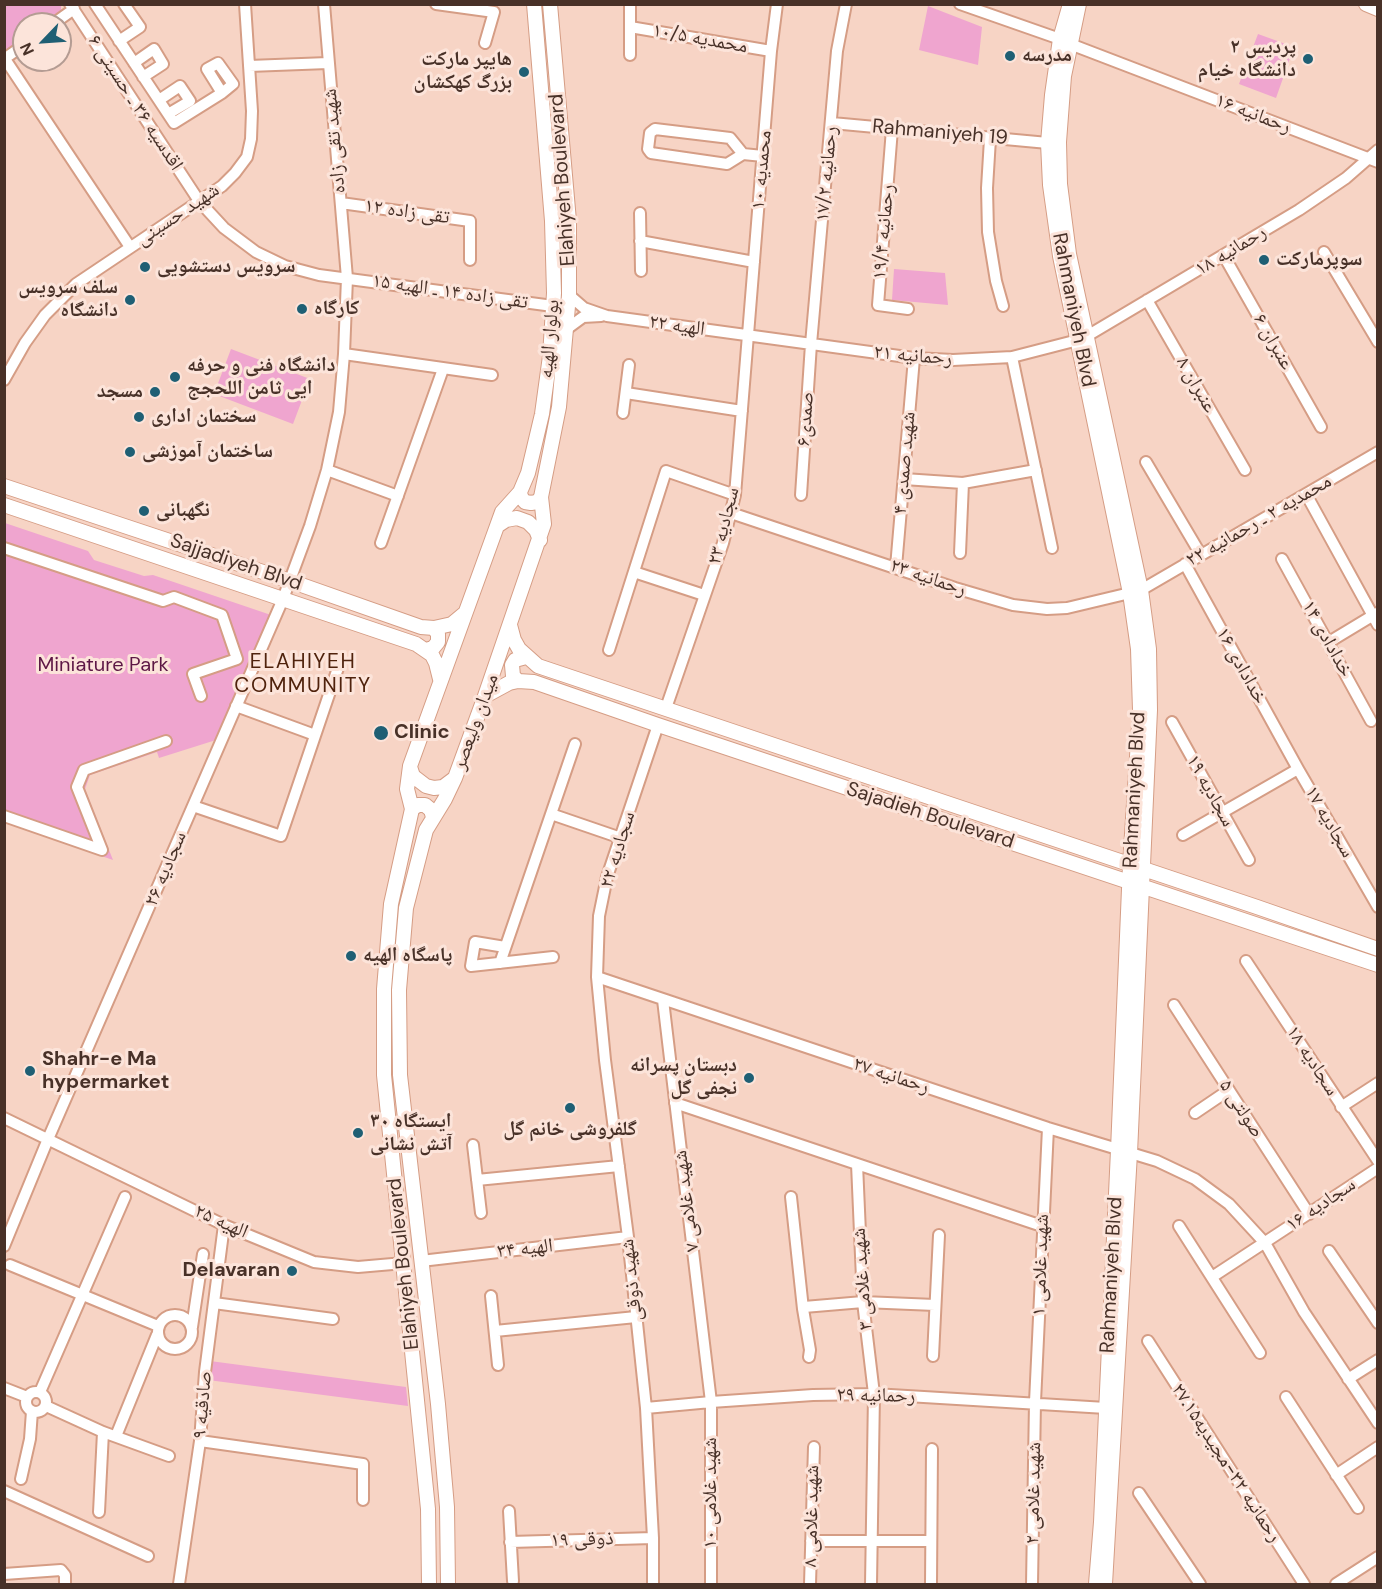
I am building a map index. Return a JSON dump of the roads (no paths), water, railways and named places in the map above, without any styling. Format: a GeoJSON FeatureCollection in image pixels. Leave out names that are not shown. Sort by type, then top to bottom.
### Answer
{"type":"FeatureCollection","features":[{"type":"Feature","properties":{"kind":"main road","name":"بولوار الهیه"},"geometry":{"type":"LineString","coordinates":[[520,492],[528,473],[542,414],[550,356],[553,306],[552,221],[534,4]]}},
{"type":"Feature","properties":{"kind":"main road","name":"Elahiyeh Boulevard"},"geometry":{"type":"LineString","coordinates":[[541,497],[559,407],[568,328],[569,295],[569,221],[550,4]]}},
{"type":"Feature","properties":{"kind":"main road","name":"Rahmaniyeh Blvd"},"geometry":{"type":"LineString","coordinates":[[1070,4],[1061,111],[1060,184],[1082,338]]}},
{"type":"Feature","properties":{"kind":"main road","name":"Rahmaniyeh Blvd"},"geometry":{"type":"LineString","coordinates":[[1079,4],[1065,42],[1052,95],[1048,143],[1050,185],[1060,256],[1082,338],[1149,648],[1150,710],[1136,885],[1111,1408],[1105,1584]]}},
{"type":"Feature","properties":{"kind":"main road"},"geometry":{"type":"LineString","coordinates":[[1366,4],[1377,9]]}},
{"type":"Feature","properties":{"kind":"main road","name":"Sajjadiyeh Blvd"},"geometry":{"type":"LineString","coordinates":[[4,486],[421,627],[434,628]]}},
{"type":"Feature","properties":{"kind":"main road"},"geometry":{"type":"LineString","coordinates":[[520,492],[525,502],[537,502],[541,497]]}},
{"type":"Feature","properties":{"kind":"main road"},"geometry":{"type":"LineString","coordinates":[[410,766],[502,512],[520,492]]}},
{"type":"Feature","properties":{"kind":"main road","name":"میدان ولیعصر"},"geometry":{"type":"LineString","coordinates":[[410,766],[413,776],[426,786],[443,787],[455,778],[540,540],[544,524],[541,497]]}},
{"type":"Feature","properties":{"kind":"main road","name":"Sajjadiyeh Blvd"},"geometry":{"type":"LineString","coordinates":[[4,506],[416,644],[426,650]]}},
{"type":"Feature","properties":{"kind":"main road"},"geometry":{"type":"LineString","coordinates":[[497,526],[506,520],[517,518],[528,522],[536,530],[540,540]]}},
{"type":"Feature","properties":{"kind":"main road"},"geometry":{"type":"LineString","coordinates":[[440,679],[436,663],[426,650],[433,648],[438,642],[438,634],[434,628],[452,624],[464,614]]}},
{"type":"Feature","properties":{"kind":"main road"},"geometry":{"type":"LineString","coordinates":[[510,625],[514,640],[526,657],[515,660],[512,665],[513,676],[518,681]]}},
{"type":"Feature","properties":{"kind":"main road","name":"Sajadieh Boulevard"},"geometry":{"type":"LineString","coordinates":[[526,657],[538,666],[1377,949]]}},
{"type":"Feature","properties":{"kind":"main road"},"geometry":{"type":"LineString","coordinates":[[485,696],[503,685],[518,681]]}},
{"type":"Feature","properties":{"kind":"main road","name":"Sajadieh Boulevard"},"geometry":{"type":"LineString","coordinates":[[518,681],[534,682],[1377,965]]}},
{"type":"Feature","properties":{"kind":"main road","name":"Elahiyeh Boulevard"},"geometry":{"type":"LineString","coordinates":[[410,766],[407,789],[412,809],[391,904],[384,989],[384,1075],[428,1509],[429,1584]]}},
{"type":"Feature","properties":{"kind":"main road","name":"Elahiyeh Boulevard"},"geometry":{"type":"LineString","coordinates":[[447,1584],[447,1507],[438,1404],[400,1075],[399,990],[406,908],[426,830],[446,799],[455,778]]}},
{"type":"Feature","properties":{"kind":"main road"},"geometry":{"type":"LineString","coordinates":[[412,809],[418,805],[425,805],[431,810],[433,816]]}},
{"type":"Feature","properties":{"kind":"main road"},"geometry":{"type":"LineString","coordinates":[[404,1263],[421,1261]]}},
{"type":"Feature","properties":{"kind":"main road","name":"Rahmaniyeh Blvd"},"geometry":{"type":"LineString","coordinates":[[1096,1584],[1111,1408]]}},
{"type":"Feature","properties":{"kind":"street"},"geometry":{"type":"LineString","coordinates":[[119,41],[140,27],[124,4]]}},
{"type":"Feature","properties":{"kind":"street","name":"شهید حسینی"},"geometry":{"type":"LineString","coordinates":[[4,380],[45,315],[76,284],[222,186],[247,157],[252,120],[245,4]]}},
{"type":"Feature","properties":{"kind":"street","name":"شهید تقی زاده"},"geometry":{"type":"LineString","coordinates":[[324,4],[347,279],[339,412],[327,470]]}},
{"type":"Feature","properties":{"kind":"street"},"geometry":{"type":"LineString","coordinates":[[436,4],[494,12],[485,43]]}},
{"type":"Feature","properties":{"kind":"street"},"geometry":{"type":"LineString","coordinates":[[630,4],[630,55]]}},
{"type":"Feature","properties":{"kind":"street","name":"محمدیه ۱۰"},"geometry":{"type":"LineString","coordinates":[[746,336],[777,4]]}},
{"type":"Feature","properties":{"kind":"street","name":"رحمانیه ۱۷/۲"},"geometry":{"type":"LineString","coordinates":[[811,344],[837,51],[846,4]]}},
{"type":"Feature","properties":{"kind":"street","name":"رحمانیه ۱۶"},"geometry":{"type":"LineString","coordinates":[[960,4],[1373,161]]}},
{"type":"Feature","properties":{"kind":"street"},"geometry":{"type":"LineString","coordinates":[[100,6],[119,41],[174,123],[222,93]]}},
{"type":"Feature","properties":{"kind":"street","name":"اقدسیه ۳۶ ـ حسینی ۶"},"geometry":{"type":"LineString","coordinates":[[72,7],[199,201],[224,228],[256,252],[285,266],[319,275],[347,279]]}},
{"type":"Feature","properties":{"kind":"street","name":"محمدیه ۱۰/۵"},"geometry":{"type":"LineString","coordinates":[[630,27],[771,51]]}},
{"type":"Feature","properties":{"kind":"street"},"geometry":{"type":"LineString","coordinates":[[134,63],[154,49],[163,64],[143,77]]}},
{"type":"Feature","properties":{"kind":"street"},"geometry":{"type":"LineString","coordinates":[[5,59],[130,246]]}},
{"type":"Feature","properties":{"kind":"street"},"geometry":{"type":"LineString","coordinates":[[249,66],[328,63]]}},
{"type":"Feature","properties":{"kind":"street"},"geometry":{"type":"LineString","coordinates":[[159,100],[180,86],[190,101],[168,114]]}},
{"type":"Feature","properties":{"kind":"street","name":"Rahmaniyeh 19"},"geometry":{"type":"LineString","coordinates":[[832,123],[1048,143]]}},
{"type":"Feature","properties":{"kind":"street"},"geometry":{"type":"LineString","coordinates":[[743,154],[730,138],[655,129],[650,133],[648,149],[651,153],[727,164],[743,154],[763,156]]}},
{"type":"Feature","properties":{"kind":"street","name":"رحمانیه ۱۹/۴"},"geometry":{"type":"LineString","coordinates":[[892,129],[878,305],[908,309]]}},
{"type":"Feature","properties":{"kind":"street"},"geometry":{"type":"LineString","coordinates":[[990,139],[987,188],[988,231],[996,281],[1003,306]]}},
{"type":"Feature","properties":{"kind":"street","name":"رحمانیه ۱۸"},"geometry":{"type":"LineString","coordinates":[[1082,338],[1299,210],[1373,161],[1377,150]]}},
{"type":"Feature","properties":{"kind":"street","name":"تقی زاده ۱۲"},"geometry":{"type":"LineString","coordinates":[[341,203],[470,221],[470,260]]}},
{"type":"Feature","properties":{"kind":"street"},"geometry":{"type":"LineString","coordinates":[[640,213],[641,271]]}},
{"type":"Feature","properties":{"kind":"street"},"geometry":{"type":"LineString","coordinates":[[640,241],[754,262]]}},
{"type":"Feature","properties":{"kind":"street"},"geometry":{"type":"LineString","coordinates":[[1324,252],[1377,342]]}},
{"type":"Feature","properties":{"kind":"street","name":"عنبران ۶"},"geometry":{"type":"LineString","coordinates":[[1224,256],[1321,427]]}},
{"type":"Feature","properties":{"kind":"street","name":"تقی زاده ۱۴ ـ الهیه ۱۵"},"geometry":{"type":"LineString","coordinates":[[347,279],[553,306]]}},
{"type":"Feature","properties":{"kind":"street"},"geometry":{"type":"LineString","coordinates":[[569,295],[584,308],[607,316]]}},
{"type":"Feature","properties":{"kind":"street","name":"عنبران ۸"},"geometry":{"type":"LineString","coordinates":[[1147,300],[1245,470]]}},
{"type":"Feature","properties":{"kind":"street"},"geometry":{"type":"LineString","coordinates":[[568,328],[583,317],[607,316]]}},
{"type":"Feature","properties":{"kind":"street","name":"الهیه ۲۲"},"geometry":{"type":"LineString","coordinates":[[607,316],[746,336]]}},
{"type":"Feature","properties":{"kind":"street","name":"رحمانیه ۲۱"},"geometry":{"type":"LineString","coordinates":[[746,336],[914,358],[953,360],[1012,357],[1082,338]]}},
{"type":"Feature","properties":{"kind":"street","name":"سجادیه ۲۳"},"geometry":{"type":"LineString","coordinates":[[666,708],[723,543],[735,495],[746,336]]}},
{"type":"Feature","properties":{"kind":"street","name":"صمدی۶"},"geometry":{"type":"LineString","coordinates":[[801,495],[811,344]]}},
{"type":"Feature","properties":{"kind":"street"},"geometry":{"type":"LineString","coordinates":[[344,354],[492,375]]}},
{"type":"Feature","properties":{"kind":"street"},"geometry":{"type":"LineString","coordinates":[[1012,357],[1052,548]]}},
{"type":"Feature","properties":{"kind":"street","name":"شهید صمدی ۴"},"geometry":{"type":"LineString","coordinates":[[896,567],[914,358]]}},
{"type":"Feature","properties":{"kind":"street"},"geometry":{"type":"LineString","coordinates":[[623,413],[629,365]]}},
{"type":"Feature","properties":{"kind":"street"},"geometry":{"type":"LineString","coordinates":[[381,543],[443,369]]}},
{"type":"Feature","properties":{"kind":"street"},"geometry":{"type":"LineString","coordinates":[[626,393],[742,411]]}},
{"type":"Feature","properties":{"kind":"street","name":"محمدیه ۲ ـ رحمانیه ۲۲"},"geometry":{"type":"LineString","coordinates":[[1136,591],[1377,452]]}},
{"type":"Feature","properties":{"kind":"street"},"geometry":{"type":"LineString","coordinates":[[1146,462],[1201,555]]}},
{"type":"Feature","properties":{"kind":"street"},"geometry":{"type":"LineString","coordinates":[[327,470],[398,496]]}},
{"type":"Feature","properties":{"kind":"street","name":"سجادیه ۲۶"},"geometry":{"type":"LineString","coordinates":[[4,1246],[48,1139],[283,599],[310,526],[327,470]]}},
{"type":"Feature","properties":{"kind":"street"},"geometry":{"type":"LineString","coordinates":[[609,650],[666,471],[735,495]]}},
{"type":"Feature","properties":{"kind":"street"},"geometry":{"type":"LineString","coordinates":[[904,479],[963,483],[1036,471]]}},
{"type":"Feature","properties":{"kind":"street"},"geometry":{"type":"LineString","coordinates":[[960,553],[963,483]]}},
{"type":"Feature","properties":{"kind":"street"},"geometry":{"type":"LineString","coordinates":[[1306,494],[1376,618],[1329,642]]}},
{"type":"Feature","properties":{"kind":"street","name":"رحمانیه ۲۳"},"geometry":{"type":"LineString","coordinates":[[731,513],[974,594],[1013,604],[1047,609],[1088,604],[1136,591]]}},
{"type":"Feature","properties":{"kind":"street"},"geometry":{"type":"LineString","coordinates":[[4,548],[163,601],[174,597],[222,615],[237,659],[193,674],[201,696]]}},
{"type":"Feature","properties":{"kind":"street","name":"خدادادی ۱۴"},"geometry":{"type":"LineString","coordinates":[[1282,559],[1371,721]]}},
{"type":"Feature","properties":{"kind":"street","name":"خدادادی ۱۶"},"geometry":{"type":"LineString","coordinates":[[1185,564],[1298,769]]}},
{"type":"Feature","properties":{"kind":"street"},"geometry":{"type":"LineString","coordinates":[[634,573],[704,595]]}},
{"type":"Feature","properties":{"kind":"street"},"geometry":{"type":"LineString","coordinates":[[193,806],[281,836],[340,662]]}},
{"type":"Feature","properties":{"kind":"street"},"geometry":{"type":"LineString","coordinates":[[236,706],[315,735]]}},
{"type":"Feature","properties":{"kind":"street","name":"سجادیه ۱۹"},"geometry":{"type":"LineString","coordinates":[[1172,722],[1249,860]]}},
{"type":"Feature","properties":{"kind":"street","name":"سجادیه ۲۲"},"geometry":{"type":"LineString","coordinates":[[597,977],[599,916],[607,877],[657,725]]}},
{"type":"Feature","properties":{"kind":"street"},"geometry":{"type":"LineString","coordinates":[[4,816],[102,850],[77,787],[84,770],[166,741]]}},
{"type":"Feature","properties":{"kind":"street"},"geometry":{"type":"LineString","coordinates":[[500,963],[575,744]]}},
{"type":"Feature","properties":{"kind":"street"},"geometry":{"type":"LineString","coordinates":[[1183,835],[1298,769]]}},
{"type":"Feature","properties":{"kind":"street","name":"سجادیه ۱۷"},"geometry":{"type":"LineString","coordinates":[[1298,769],[1377,907]]}},
{"type":"Feature","properties":{"kind":"street"},"geometry":{"type":"LineString","coordinates":[[551,814],[621,838]]}},
{"type":"Feature","properties":{"kind":"street"},"geometry":{"type":"LineString","coordinates":[[505,947],[475,942],[471,966],[553,957]]}},
{"type":"Feature","properties":{"kind":"street","name":"سجادیه ۱۸"},"geometry":{"type":"LineString","coordinates":[[1246,961],[1377,1161]]}},
{"type":"Feature","properties":{"kind":"street","name":"رحمانیه ۲۷"},"geometry":{"type":"LineString","coordinates":[[597,977],[1048,1128],[1158,1161],[1195,1179],[1229,1204],[1266,1243],[1304,1312],[1377,1423]]}},
{"type":"Feature","properties":{"kind":"street","name":"شهید ذوقی"},"geometry":{"type":"LineString","coordinates":[[597,977],[646,1408],[653,1538],[653,1584]]}},
{"type":"Feature","properties":{"kind":"street","name":"شهید غلامی ۷"},"geometry":{"type":"LineString","coordinates":[[663,1000],[711,1402]]}},
{"type":"Feature","properties":{"kind":"street","name":"صولتی ۵"},"geometry":{"type":"LineString","coordinates":[[1174,1005],[1309,1214]]}},
{"type":"Feature","properties":{"kind":"street"},"geometry":{"type":"LineString","coordinates":[[1341,1107],[1377,1083]]}},
{"type":"Feature","properties":{"kind":"street"},"geometry":{"type":"LineString","coordinates":[[1195,1113],[1229,1090]]}},
{"type":"Feature","properties":{"kind":"street"},"geometry":{"type":"LineString","coordinates":[[675,1103],[1042,1226]]}},
{"type":"Feature","properties":{"kind":"street","name":"الهیه ۲۵"},"geometry":{"type":"LineString","coordinates":[[4,1118],[224,1225],[314,1262],[358,1267],[404,1263]]}},
{"type":"Feature","properties":{"kind":"street","name":"شهید غلامی ۱"},"geometry":{"type":"LineString","coordinates":[[1035,1402],[1048,1128]]}},
{"type":"Feature","properties":{"kind":"street"},"geometry":{"type":"LineString","coordinates":[[473,1144],[481,1213]]}},
{"type":"Feature","properties":{"kind":"street","name":"شهید غلامی ۳"},"geometry":{"type":"LineString","coordinates":[[857,1164],[863,1302],[874,1394],[871,1584]]}},
{"type":"Feature","properties":{"kind":"street"},"geometry":{"type":"LineString","coordinates":[[477,1180],[619,1166]]}},
{"type":"Feature","properties":{"kind":"street","name":"سجادیه ۱۶"},"geometry":{"type":"LineString","coordinates":[[1212,1277],[1377,1168]]}},
{"type":"Feature","properties":{"kind":"street"},"geometry":{"type":"LineString","coordinates":[[40,1392],[124,1197]]}},
{"type":"Feature","properties":{"kind":"street"},"geometry":{"type":"LineString","coordinates":[[791,1197],[809,1357]]}},
{"type":"Feature","properties":{"kind":"street","name":"صادقیه ۹"},"geometry":{"type":"LineString","coordinates":[[179,1584],[200,1441],[205,1372],[224,1225]]}},
{"type":"Feature","properties":{"kind":"street"},"geometry":{"type":"LineString","coordinates":[[1179,1226],[1260,1353]]}},
{"type":"Feature","properties":{"kind":"street"},"geometry":{"type":"LineString","coordinates":[[933,1356],[939,1235]]}},
{"type":"Feature","properties":{"kind":"street","name":"الهیه ۳۴"},"geometry":{"type":"LineString","coordinates":[[421,1261],[628,1237]]}},
{"type":"Feature","properties":{"kind":"street"},"geometry":{"type":"LineString","coordinates":[[1329,1251],[1377,1323]]}},
{"type":"Feature","properties":{"kind":"street"},"geometry":{"type":"LineString","coordinates":[[10,1265],[84,1294],[158,1331],[162,1344],[170,1349],[179,1349],[187,1345],[192,1337],[203,1254]]}},
{"type":"Feature","properties":{"kind":"street"},"geometry":{"type":"LineString","coordinates":[[491,1296],[498,1365]]}},
{"type":"Feature","properties":{"kind":"street"},"geometry":{"type":"LineString","coordinates":[[804,1307],[863,1302],[936,1305]]}},
{"type":"Feature","properties":{"kind":"street"},"geometry":{"type":"LineString","coordinates":[[214,1303],[333,1319]]}},
{"type":"Feature","properties":{"kind":"street"},"geometry":{"type":"LineString","coordinates":[[116,1436],[163,1318],[171,1314],[180,1314],[188,1320],[192,1328]]}},
{"type":"Feature","properties":{"kind":"street"},"geometry":{"type":"LineString","coordinates":[[495,1331],[636,1317]]}},
{"type":"Feature","properties":{"kind":"street","name":"رحمانیه ۳۲-مجیدیه۲۷.۱۵"},"geometry":{"type":"LineString","coordinates":[[1148,1341],[1304,1584]]}},
{"type":"Feature","properties":{"kind":"street"},"geometry":{"type":"LineString","coordinates":[[1348,1379],[1377,1360]]}},
{"type":"Feature","properties":{"kind":"street"},"geometry":{"type":"LineString","coordinates":[[4,1388],[27,1397]]}},
{"type":"Feature","properties":{"kind":"street"},"geometry":{"type":"LineString","coordinates":[[32,1392],[40,1392],[46,1398],[46,1406],[40,1411],[32,1411],[26,1405],[27,1397],[32,1392]]}},
{"type":"Feature","properties":{"kind":"street","name":"رحمانیه ۲۹"},"geometry":{"type":"LineString","coordinates":[[646,1408],[813,1395],[874,1394],[1111,1408]]}},
{"type":"Feature","properties":{"kind":"street"},"geometry":{"type":"LineString","coordinates":[[1286,1397],[1358,1508]]}},
{"type":"Feature","properties":{"kind":"street","name":"شهید غلامی ۱۰"},"geometry":{"type":"LineString","coordinates":[[711,1402],[711,1584]]}},
{"type":"Feature","properties":{"kind":"street","name":"شهید غلامی ۲"},"geometry":{"type":"LineString","coordinates":[[1032,1584],[1035,1402]]}},
{"type":"Feature","properties":{"kind":"street"},"geometry":{"type":"LineString","coordinates":[[46,1406],[169,1456]]}},
{"type":"Feature","properties":{"kind":"street"},"geometry":{"type":"LineString","coordinates":[[21,1479],[30,1439],[32,1411]]}},
{"type":"Feature","properties":{"kind":"street"},"geometry":{"type":"LineString","coordinates":[[99,1512],[103,1431]]}},
{"type":"Feature","properties":{"kind":"street"},"geometry":{"type":"LineString","coordinates":[[200,1441],[363,1464],[363,1500]]}},
{"type":"Feature","properties":{"kind":"street","name":"شهید غلامی ۸"},"geometry":{"type":"LineString","coordinates":[[810,1584],[814,1447]]}},
{"type":"Feature","properties":{"kind":"street"},"geometry":{"type":"LineString","coordinates":[[1336,1475],[1377,1447]]}},
{"type":"Feature","properties":{"kind":"street"},"geometry":{"type":"LineString","coordinates":[[931,1584],[932,1449]]}},
{"type":"Feature","properties":{"kind":"street"},"geometry":{"type":"LineString","coordinates":[[4,1491],[148,1556]]}},
{"type":"Feature","properties":{"kind":"street"},"geometry":{"type":"LineString","coordinates":[[1139,1492],[1200,1584]]}},
{"type":"Feature","properties":{"kind":"street"},"geometry":{"type":"LineString","coordinates":[[509,1511],[513,1581]]}},
{"type":"Feature","properties":{"kind":"street","name":"ذوقی ۱۹"},"geometry":{"type":"LineString","coordinates":[[510,1542],[653,1538]]}},
{"type":"Feature","properties":{"kind":"street"},"geometry":{"type":"LineString","coordinates":[[811,1541],[931,1541]]}},
{"type":"Feature","properties":{"kind":"street"},"geometry":{"type":"LineString","coordinates":[[1336,1584],[1377,1557]]}},
{"type":"Feature","properties":{"kind":"street"},"geometry":{"type":"LineString","coordinates":[[4,1574],[61,1570],[65,1575],[65,1584]]}},
{"type":"Feature","properties":{"kind":"place","name":"مدرسه"},"geometry":{"type":"Point","coordinates":[1010,56]}},
{"type":"Feature","properties":{"kind":"place","name":"پردیس ۲ دانشگاه خیام"},"geometry":{"type":"Point","coordinates":[1308,59]}},
{"type":"Feature","properties":{"kind":"place","name":"هایپر مارکت بزرگ کهکشان"},"geometry":{"type":"Point","coordinates":[524,72]}},
{"type":"Feature","properties":{"kind":"place","name":"سوپرمارکت"},"geometry":{"type":"Point","coordinates":[1264,260]}},
{"type":"Feature","properties":{"kind":"place","name":"سرویس دستشویی"},"geometry":{"type":"Point","coordinates":[145,267]}},
{"type":"Feature","properties":{"kind":"place","name":"سلف سرویس دانشگاه"},"geometry":{"type":"Point","coordinates":[130,300]}},
{"type":"Feature","properties":{"kind":"place","name":"کارگاه"},"geometry":{"type":"Point","coordinates":[302,309]}},
{"type":"Feature","properties":{"kind":"place","name":"دانشگاه فنی و حرفه ایی ثامن اللحجج"},"geometry":{"type":"Point","coordinates":[175,377]}},
{"type":"Feature","properties":{"kind":"place","name":"مسجد"},"geometry":{"type":"Point","coordinates":[155,392]}},
{"type":"Feature","properties":{"kind":"place","name":"سختمان اداری"},"geometry":{"type":"Point","coordinates":[139,417]}},
{"type":"Feature","properties":{"kind":"place","name":"ساختمان آموزشی"},"geometry":{"type":"Point","coordinates":[130,452]}},
{"type":"Feature","properties":{"kind":"place","name":"نگهبانی"},"geometry":{"type":"Point","coordinates":[144,511]}},
{"type":"Feature","properties":{"kind":"place","name":"Clinic"},"geometry":{"type":"Point","coordinates":[381,733]}},
{"type":"Feature","properties":{"kind":"place","name":"پاسگاه الهیه"},"geometry":{"type":"Point","coordinates":[351,956]}},
{"type":"Feature","properties":{"kind":"place","name":"Shahr-e Ma hypermarket"},"geometry":{"type":"Point","coordinates":[30,1071]}},
{"type":"Feature","properties":{"kind":"place","name":"دبستان پسرانه نجفی گل"},"geometry":{"type":"Point","coordinates":[749,1078]}},
{"type":"Feature","properties":{"kind":"place","name":"گلفروشی خانم گل"},"geometry":{"type":"Point","coordinates":[570,1108]}},
{"type":"Feature","properties":{"kind":"place","name":"ایستگاه ۳۰ آتش نشانی"},"geometry":{"type":"Point","coordinates":[358,1133]}},
{"type":"Feature","properties":{"kind":"place","name":"Delavaran"},"geometry":{"type":"Point","coordinates":[292,1271]}},
{"type":"Feature","properties":{"kind":"district","name":"ELAHIYEH COMMUNITY"},"geometry":{"type":"Point","coordinates":[303,674]}},
{"type":"Feature","properties":{"kind":"park label","name":"Miniature Park"},"geometry":{"type":"Point","coordinates":[103,666]}}]}
